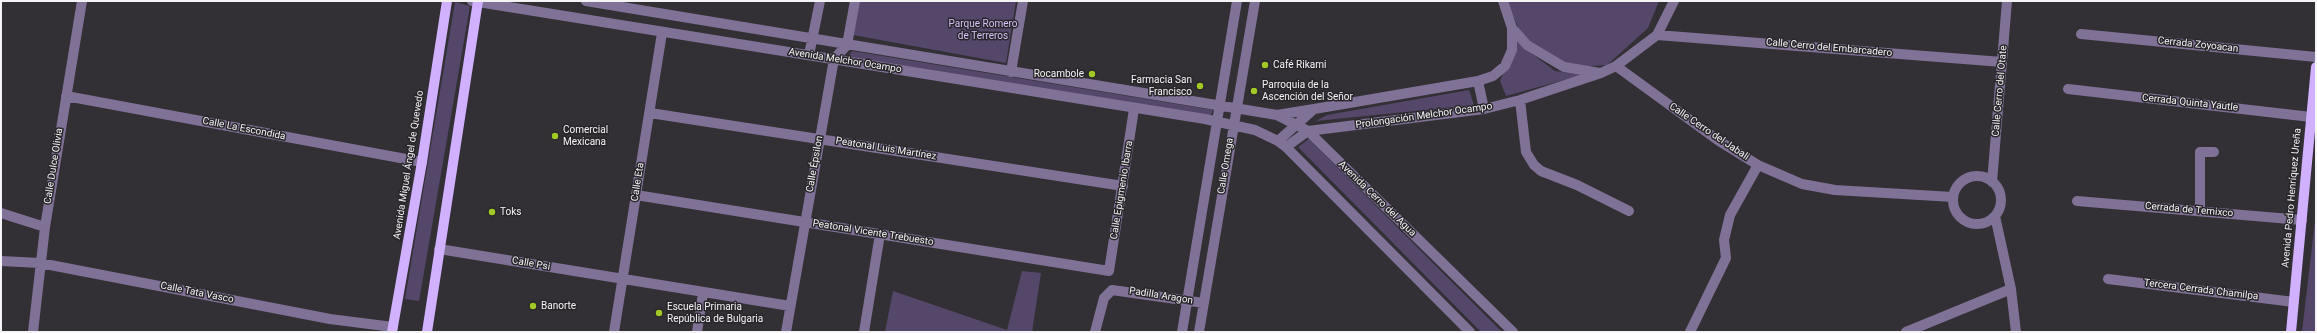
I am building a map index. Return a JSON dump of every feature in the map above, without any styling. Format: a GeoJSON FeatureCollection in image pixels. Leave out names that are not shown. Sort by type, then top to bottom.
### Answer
{"type":"FeatureCollection","features":[{"type":"Feature","properties":{"kind":"main road","name":"Avenida Miguel Ángel de Quevedo"},"geometry":{"type":"LineString","coordinates":[[392,330],[422,162],[447,1]]}},
{"type":"Feature","properties":{"kind":"main road"},"geometry":{"type":"LineString","coordinates":[[427,332],[476,2]]}},
{"type":"Feature","properties":{"kind":"main road","name":"Avenida Pedro Henríquez Ureña"},"geometry":{"type":"LineString","coordinates":[[2291,332],[2302,220],[2312,154],[2311,117],[2316,67]]}},
{"type":"Feature","properties":{"kind":"street","name":"Calle Dulce Olivia"},"geometry":{"type":"LineString","coordinates":[[33,332],[44,227],[82,1]]}},
{"type":"Feature","properties":{"kind":"street","name":"Avenida Melchor Ocampo"},"geometry":{"type":"LineString","coordinates":[[586,1],[1220,106]]}},
{"type":"Feature","properties":{"kind":"street"},"geometry":{"type":"LineString","coordinates":[[809,55],[820,1]]}},
{"type":"Feature","properties":{"kind":"street"},"geometry":{"type":"LineString","coordinates":[[834,59],[847,45],[855,1]]}},
{"type":"Feature","properties":{"kind":"street"},"geometry":{"type":"LineString","coordinates":[[1011,72],[1023,1]]}},
{"type":"Feature","properties":{"kind":"street","name":"Calle Omega"},"geometry":{"type":"LineString","coordinates":[[1182,332],[1220,106],[1235,1]]}},
{"type":"Feature","properties":{"kind":"street","name":"Calle Omega"},"geometry":{"type":"LineString","coordinates":[[1199,332],[1255,1]]}},
{"type":"Feature","properties":{"kind":"street"},"geometry":{"type":"LineString","coordinates":[[1277,115],[1478,81],[1492,76],[1505,66],[1512,50],[1512,28],[1503,1]]}},
{"type":"Feature","properties":{"kind":"street","name":"Prolongación Melchor Ocampo"},"geometry":{"type":"LineString","coordinates":[[1282,144],[1308,131],[1484,109],[1520,100],[1601,73],[1616,66],[1657,35],[1674,1]]}},
{"type":"Feature","properties":{"kind":"street","name":"Calle Cerro del Otate"},"geometry":{"type":"LineString","coordinates":[[1992,182],[2007,1]]}},
{"type":"Feature","properties":{"kind":"street","name":"Avenida Melchor Ocampo"},"geometry":{"type":"LineString","coordinates":[[476,2],[1217,122]]}},
{"type":"Feature","properties":{"kind":"street"},"geometry":{"type":"LineString","coordinates":[[1512,28],[1527,44],[1564,67],[1601,73]]}},
{"type":"Feature","properties":{"kind":"street","name":"Calle Eta"},"geometry":{"type":"LineString","coordinates":[[614,332],[662,33]]}},
{"type":"Feature","properties":{"kind":"street","name":"Cerrada Zoyoacan"},"geometry":{"type":"LineString","coordinates":[[2081,34],[2316,57]]}},
{"type":"Feature","properties":{"kind":"street","name":"Calle Cerro del Embarcadero"},"geometry":{"type":"LineString","coordinates":[[1657,35],[2002,62]]}},
{"type":"Feature","properties":{"kind":"street","name":"Calle Épsilon"},"geometry":{"type":"LineString","coordinates":[[786,332],[834,59]]}},
{"type":"Feature","properties":{"kind":"street","name":"Calle Cerro del Jabali"},"geometry":{"type":"LineString","coordinates":[[1616,66],[1719,141],[1758,165],[1802,184],[1835,190],[1953,197]]}},
{"type":"Feature","properties":{"kind":"street"},"geometry":{"type":"LineString","coordinates":[[1478,81],[1484,109]]}},
{"type":"Feature","properties":{"kind":"street","name":"Cerrada Quinta Yautle"},"geometry":{"type":"LineString","coordinates":[[2068,89],[2311,117]]}},
{"type":"Feature","properties":{"kind":"street","name":"Calle La Escondida"},"geometry":{"type":"LineString","coordinates":[[66,96],[422,162]]}},
{"type":"Feature","properties":{"kind":"street"},"geometry":{"type":"LineString","coordinates":[[1520,100],[1526,152],[1534,165],[1541,171],[1577,185],[1629,211]]}},
{"type":"Feature","properties":{"kind":"street","name":"Avenida Cerro del Agua"},"geometry":{"type":"LineString","coordinates":[[1220,106],[1277,115],[1308,131],[1513,332]]}},
{"type":"Feature","properties":{"kind":"street","name":"Calle Epigmenio Ibarra"},"geometry":{"type":"LineString","coordinates":[[1109,270],[1134,109]]}},
{"type":"Feature","properties":{"kind":"street"},"geometry":{"type":"LineString","coordinates":[[1282,144],[1314,109]]}},
{"type":"Feature","properties":{"kind":"street","name":"Peatonal Luis Martínez"},"geometry":{"type":"LineString","coordinates":[[650,113],[1123,186]]}},
{"type":"Feature","properties":{"kind":"street"},"geometry":{"type":"LineString","coordinates":[[1217,122],[1255,130],[1282,144],[1470,332]]}},
{"type":"Feature","properties":{"kind":"street"},"geometry":{"type":"LineString","coordinates":[[2200,210],[2200,152],[2214,152]]}},
{"type":"Feature","properties":{"kind":"street"},"geometry":{"type":"LineString","coordinates":[[1690,332],[1726,258],[1724,240],[1730,215],[1758,165]]}},
{"type":"Feature","properties":{"kind":"street"},"geometry":{"type":"LineString","coordinates":[[1981,176],[1992,182],[1997,187],[2001,198],[2000,205],[1995,216],[1985,223],[1972,224],[1966,222],[1957,215],[1952,203],[1958,185],[1968,178],[1981,176]]}},
{"type":"Feature","properties":{"kind":"street","name":"Peatonal Vicente Trebuesto"},"geometry":{"type":"LineString","coordinates":[[636,195],[1109,270]]}},
{"type":"Feature","properties":{"kind":"street","name":"Cerrada de Temixco"},"geometry":{"type":"LineString","coordinates":[[2077,201],[2200,210],[2302,220]]}},
{"type":"Feature","properties":{"kind":"street"},"geometry":{"type":"LineString","coordinates":[[1,212],[44,227]]}},
{"type":"Feature","properties":{"kind":"street"},"geometry":{"type":"LineString","coordinates":[[1995,216],[2011,289],[2016,332]]}},
{"type":"Feature","properties":{"kind":"street"},"geometry":{"type":"LineString","coordinates":[[864,332],[880,234]]}},
{"type":"Feature","properties":{"kind":"street","name":"Calle Psi"},"geometry":{"type":"LineString","coordinates":[[439,249],[790,306]]}},
{"type":"Feature","properties":{"kind":"street","name":"Calle Tata Vasco"},"geometry":{"type":"LineString","coordinates":[[1,261],[40,263],[392,330]]}},
{"type":"Feature","properties":{"kind":"street","name":"Tercera Cerrada Chamilpa"},"geometry":{"type":"LineString","coordinates":[[2108,279],[2294,302]]}},
{"type":"Feature","properties":{"kind":"street"},"geometry":{"type":"LineString","coordinates":[[1906,332],[2011,289]]}},
{"type":"Feature","properties":{"kind":"street","name":"Padilla Aragon"},"geometry":{"type":"LineString","coordinates":[[1095,332],[1104,298],[1112,290],[1204,303]]}},
{"type":"Feature","properties":{"kind":"street"},"geometry":{"type":"LineString","coordinates":[[697,332],[703,293]]}},
{"type":"Feature","properties":{"kind":"green space","name":"Parque Romero de Terreros"},"geometry":{"type":"Polygon","coordinates":[[[859,1],[1016,1],[1006,63],[853,35],[859,1]]]}},
{"type":"Feature","properties":{"kind":"green space"},"geometry":{"type":"Polygon","coordinates":[[[1508,1],[1659,1],[1648,28],[1607,65],[1578,67],[1562,63],[1529,42],[1520,31],[1511,12],[1508,1]]]}},
{"type":"Feature","properties":{"kind":"green space"},"geometry":{"type":"Polygon","coordinates":[[[455,2],[470,6],[419,301],[405,299],[455,2]]]}},
{"type":"Feature","properties":{"kind":"green space"},"geometry":{"type":"Polygon","coordinates":[[[1517,40],[1523,47],[1555,71],[1582,75],[1506,96],[1500,81],[1517,40]]]}},
{"type":"Feature","properties":{"kind":"green space"},"geometry":{"type":"Polygon","coordinates":[[[852,51],[1213,110],[1210,117],[848,57],[852,51]]]}},
{"type":"Feature","properties":{"kind":"green space"},"geometry":{"type":"Polygon","coordinates":[[[1469,90],[1474,105],[1316,121],[1327,115],[1469,90]]]}},
{"type":"Feature","properties":{"kind":"green space"},"geometry":{"type":"Polygon","coordinates":[[[1309,139],[1502,332],[1481,332],[1298,147],[1309,139]]]}},
{"type":"Feature","properties":{"kind":"green space"},"geometry":{"type":"Polygon","coordinates":[[[2316,212],[2316,332],[2302,332],[2316,212]]]}},
{"type":"Feature","properties":{"kind":"green space"},"geometry":{"type":"Polygon","coordinates":[[[1022,271],[1041,273],[1032,332],[885,332],[893,291],[1007,330],[1022,271]]]}},
{"type":"Feature","properties":{"kind":"place","name":"Café Rikami"},"geometry":{"type":"Point","coordinates":[1265,65]}},
{"type":"Feature","properties":{"kind":"place","name":"Rocambole"},"geometry":{"type":"Point","coordinates":[1092,74]}},
{"type":"Feature","properties":{"kind":"place","name":"Farmacia San Francisco"},"geometry":{"type":"Point","coordinates":[1200,86]}},
{"type":"Feature","properties":{"kind":"place","name":"Parroquia de la Ascención del Señor"},"geometry":{"type":"Point","coordinates":[1254,91]}},
{"type":"Feature","properties":{"kind":"place","name":"Comercial Mexicana"},"geometry":{"type":"Point","coordinates":[555,136]}},
{"type":"Feature","properties":{"kind":"place","name":"Toks"},"geometry":{"type":"Point","coordinates":[492,212]}},
{"type":"Feature","properties":{"kind":"place","name":"Banorte"},"geometry":{"type":"Point","coordinates":[533,306]}},
{"type":"Feature","properties":{"kind":"place","name":"Escuela Primaria República de Bulgaria"},"geometry":{"type":"Point","coordinates":[659,313]}}]}
